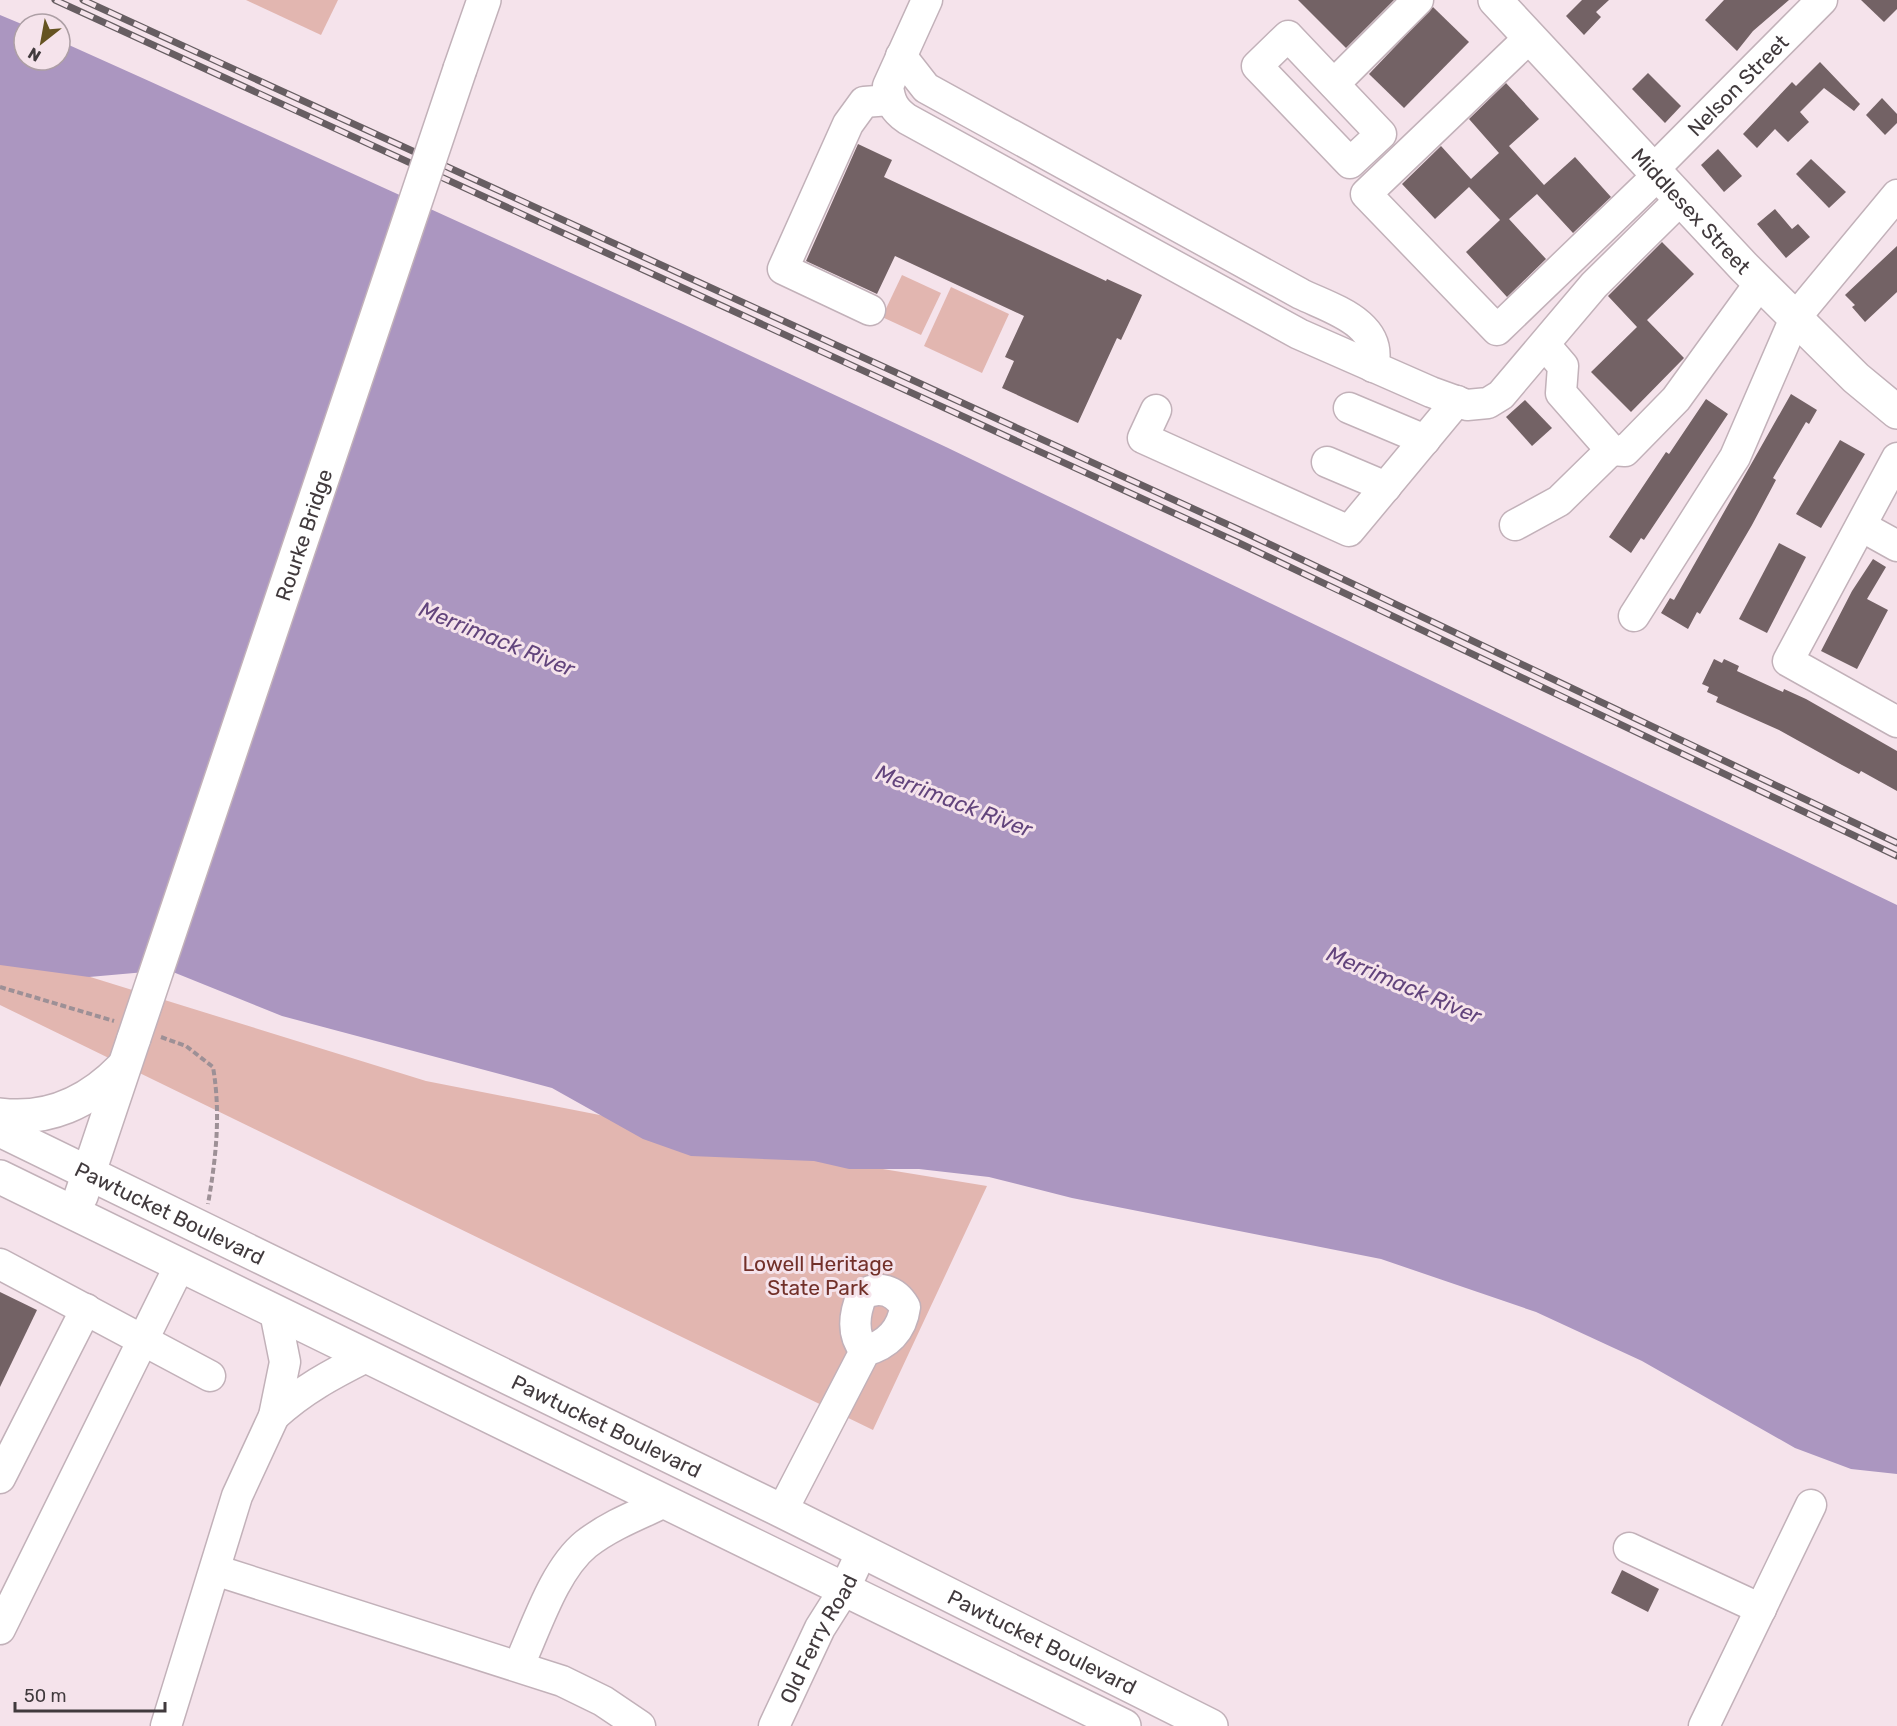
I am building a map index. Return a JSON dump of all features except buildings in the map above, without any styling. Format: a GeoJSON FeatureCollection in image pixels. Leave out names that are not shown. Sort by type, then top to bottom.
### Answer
{"type":"FeatureCollection","features":[{"type":"Feature","properties":{"kind":"main road","name":"Rourke Bridge"},"geometry":{"type":"LineString","coordinates":[[76,1214],[122,1068],[484,0]]}},
{"type":"Feature","properties":{"kind":"main road","name":"Middlesex Street"},"geometry":{"type":"LineString","coordinates":[[1495,0],[1760,283],[1856,378],[1897,412]]}},
{"type":"Feature","properties":{"kind":"main road","name":"Rourke Bridge"},"geometry":{"type":"LineString","coordinates":[[0,1116],[14,1117],[48,1112],[82,1101],[102,1088],[122,1068]]}},
{"type":"Feature","properties":{"kind":"main road","name":"Pawtucket Boulevard"},"geometry":{"type":"LineString","coordinates":[[0,1130],[782,1511],[1211,1726]]}},
{"type":"Feature","properties":{"kind":"main road","name":"Pawtucket Boulevard"},"geometry":{"type":"LineString","coordinates":[[0,1177],[1118,1725]]}},
{"type":"Feature","properties":{"kind":"street"},"geometry":{"type":"LineString","coordinates":[[1334,84],[1418,0]]}},
{"type":"Feature","properties":{"kind":"street","name":"Nelson Street"},"geometry":{"type":"LineString","coordinates":[[1530,37],[1366,194],[1497,330],[1656,172],[1822,0]]}},
{"type":"Feature","properties":{"kind":"street"},"geometry":{"type":"LineString","coordinates":[[926,1],[888,86],[890,100],[897,112],[1299,334],[1467,405],[1488,404],[1501,395],[1621,256],[1680,199]]}},
{"type":"Feature","properties":{"kind":"street"},"geometry":{"type":"LineString","coordinates":[[902,56],[911,72],[926,88],[1301,294],[1351,317],[1372,339],[1375,351],[1373,367]]}},
{"type":"Feature","properties":{"kind":"street"},"geometry":{"type":"LineString","coordinates":[[870,310],[783,269],[848,124],[864,102],[890,100]]}},
{"type":"Feature","properties":{"kind":"street"},"geometry":{"type":"LineString","coordinates":[[1634,616],[1735,457],[1795,318],[1897,195]]}},
{"type":"Feature","properties":{"kind":"street"},"geometry":{"type":"LineString","coordinates":[[1545,345],[1563,366],[1562,393],[1611,450],[1625,451],[1676,399],[1760,283]]}},
{"type":"Feature","properties":{"kind":"street"},"geometry":{"type":"LineString","coordinates":[[1156,410],[1143,438],[1349,531],[1457,401]]}},
{"type":"Feature","properties":{"kind":"street"},"geometry":{"type":"LineString","coordinates":[[1349,408],[1425,440]]}},
{"type":"Feature","properties":{"kind":"street"},"geometry":{"type":"LineString","coordinates":[[1515,525],[1559,501],[1611,450]]}},
{"type":"Feature","properties":{"kind":"street"},"geometry":{"type":"LineString","coordinates":[[1897,458],[1788,661],[1897,722]]}},
{"type":"Feature","properties":{"kind":"street"},"geometry":{"type":"LineString","coordinates":[[1327,462],[1386,487]]}},
{"type":"Feature","properties":{"kind":"street"},"geometry":{"type":"LineString","coordinates":[[1861,526],[1897,546]]}},
{"type":"Feature","properties":{"kind":"street"},"geometry":{"type":"LineString","coordinates":[[0,1264],[210,1376]]}},
{"type":"Feature","properties":{"kind":"street"},"geometry":{"type":"LineString","coordinates":[[0,1629],[180,1265]]}},
{"type":"Feature","properties":{"kind":"street"},"geometry":{"type":"LineString","coordinates":[[0,1478],[86,1309]]}},
{"type":"Feature","properties":{"kind":"street"},"geometry":{"type":"LineString","coordinates":[[166,1726],[237,1496],[274,1416],[285,1362],[275,1312]]}},
{"type":"Feature","properties":{"kind":"street"},"geometry":{"type":"LineString","coordinates":[[782,1511],[865,1351]]}},
{"type":"Feature","properties":{"kind":"street"},"geometry":{"type":"LineString","coordinates":[[274,1416],[320,1379],[366,1357]]}},
{"type":"Feature","properties":{"kind":"street"},"geometry":{"type":"LineString","coordinates":[[519,1665],[562,1571],[584,1545],[617,1524],[663,1503]]}},
{"type":"Feature","properties":{"kind":"street"},"geometry":{"type":"LineString","coordinates":[[1704,1726],[1811,1505]]}},
{"type":"Feature","properties":{"kind":"street"},"geometry":{"type":"LineString","coordinates":[[1629,1548],[1761,1608]]}},
{"type":"Feature","properties":{"kind":"street","name":"Old Ferry Road"},"geometry":{"type":"LineString","coordinates":[[774,1726],[820,1628],[844,1590],[862,1551]]}},
{"type":"Feature","properties":{"kind":"street"},"geometry":{"type":"LineString","coordinates":[[215,1569],[519,1665],[562,1681],[603,1701],[640,1726]]}},
{"type":"Feature","properties":{"kind":"path"},"geometry":{"type":"LineString","coordinates":[[0,987],[186,1046],[213,1067],[217,1089],[218,1132],[216,1161],[203,1230]]}},
{"type":"Feature","properties":{"kind":"green space"},"geometry":{"type":"Polygon","coordinates":[[[246,0],[338,0],[321,35],[246,0]]]}},
{"type":"Feature","properties":{"kind":"green space"},"geometry":{"type":"Polygon","coordinates":[[[902,275],[941,293],[921,335],[882,317],[902,275]]]}},
{"type":"Feature","properties":{"kind":"green space"},"geometry":{"type":"Polygon","coordinates":[[[951,287],[1009,314],[982,373],[924,346],[951,287]]]}},
{"type":"Feature","properties":{"kind":"green space","name":"Lowell Heritage State Park"},"geometry":{"type":"Polygon","coordinates":[[[0,949],[426,1081],[840,1162],[987,1186],[873,1430],[0,1005],[0,949]]]}},
{"type":"Feature","properties":{"kind":"water","name":"Merrimack River"},"geometry":{"type":"Polygon","coordinates":[[[0,15],[12,20],[12,72],[72,72],[72,46],[683,324],[946,447],[1897,905],[1897,1474],[1851,1469],[1795,1448],[1642,1361],[1536,1312],[1381,1259],[1072,1198],[989,1177],[919,1169],[849,1169],[814,1161],[691,1156],[643,1139],[552,1088],[282,1016],[168,970],[89,977],[0,965],[0,15]]]}},
{"type":"Feature","properties":{"kind":"railway"},"geometry":{"type":"LineString","coordinates":[[55,0],[1239,543],[1897,856]]}},
{"type":"Feature","properties":{"kind":"railway"},"geometry":{"type":"LineString","coordinates":[[83,0],[1244,532],[1897,843]]}}]}
